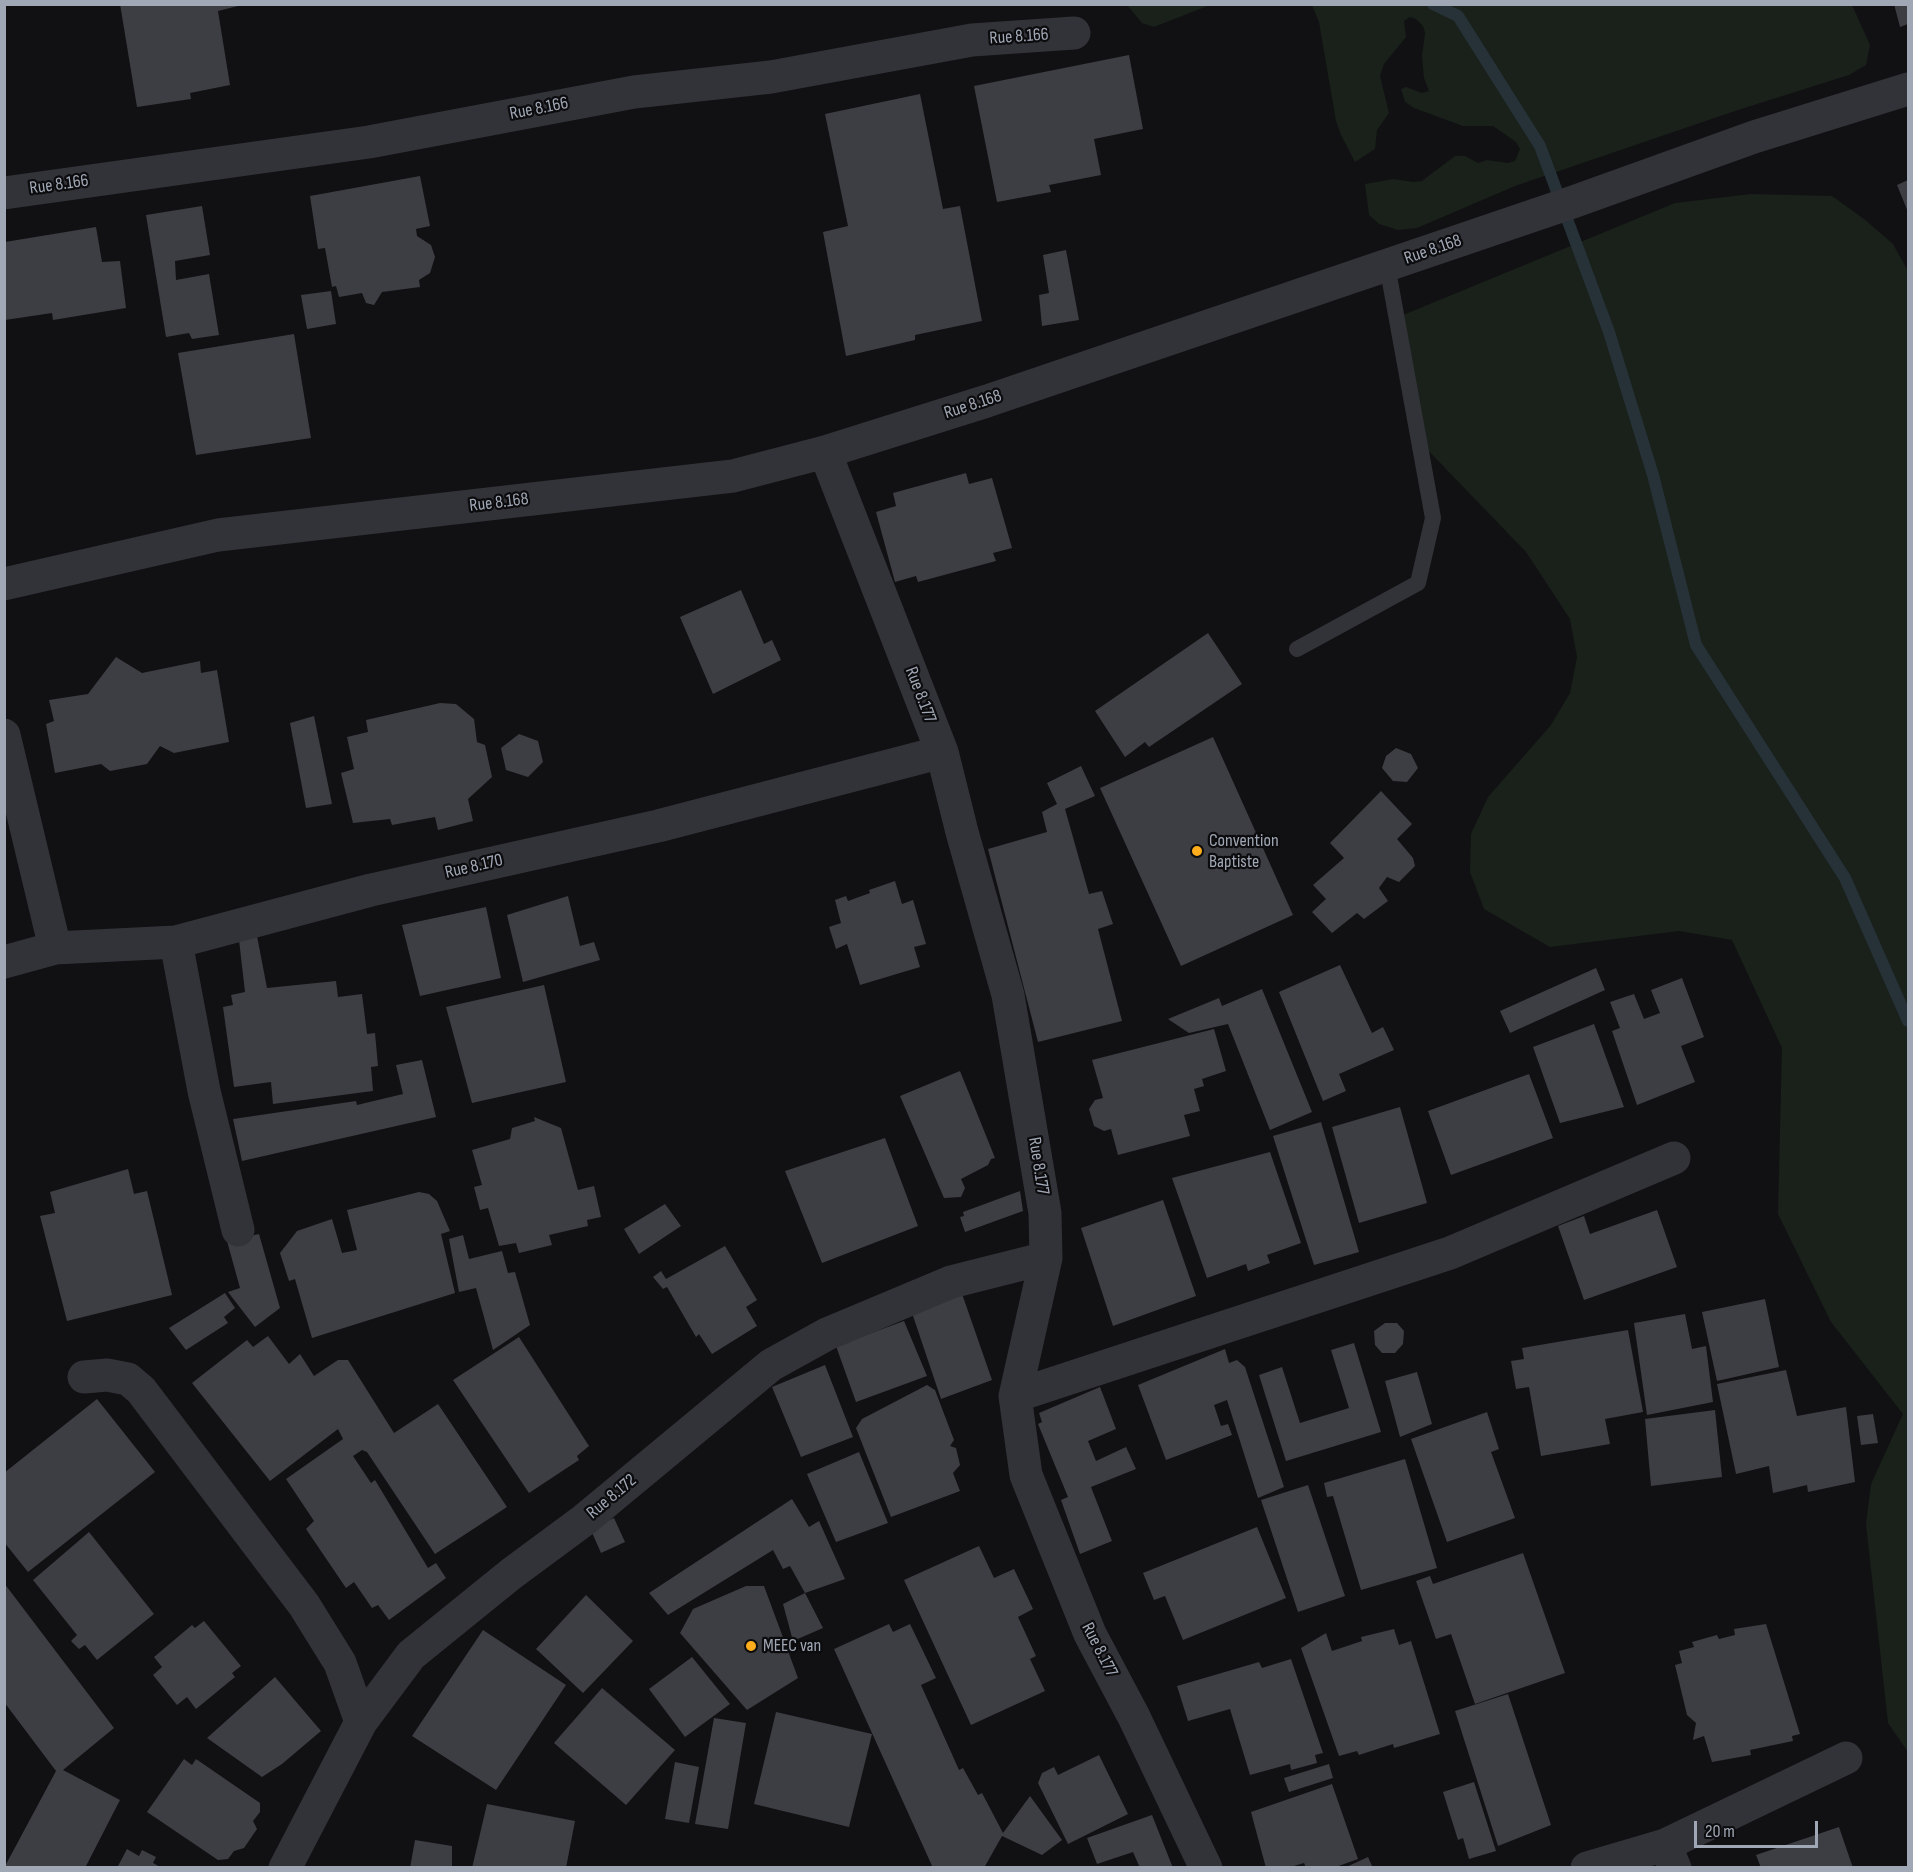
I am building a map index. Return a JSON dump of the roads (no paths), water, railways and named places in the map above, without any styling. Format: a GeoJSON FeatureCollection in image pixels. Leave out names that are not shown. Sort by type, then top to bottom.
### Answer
{"type":"FeatureCollection","features":[{"type":"Feature","properties":{"kind":"street","name":"Rue 8.166"},"geometry":{"type":"LineString","coordinates":[[4,193],[369,142],[580,101],[634,92],[771,77],[972,40],[1074,33]]}},
{"type":"Feature","properties":{"kind":"street","name":"Rue 8.168"},"geometry":{"type":"LineString","coordinates":[[4,584],[218,535],[733,476],[825,452],[987,401],[1573,202],[1754,137],[1908,89]]}},
{"type":"Feature","properties":{"kind":"street","name":"Rue 8.177"},"geometry":{"type":"LineString","coordinates":[[825,452],[942,752],[1008,995],[1045,1213],[1046,1258],[1015,1396],[1026,1475],[1089,1634],[1134,1717],[1206,1868]]}},
{"type":"Feature","properties":{"kind":"street"},"geometry":{"type":"LineString","coordinates":[[4,735],[56,948]]}},
{"type":"Feature","properties":{"kind":"street","name":"Rue 8.170"},"geometry":{"type":"LineString","coordinates":[[4,962],[56,948],[176,942],[371,890],[658,826],[942,752]]}},
{"type":"Feature","properties":{"kind":"street"},"geometry":{"type":"LineString","coordinates":[[176,942],[204,1091],[238,1230]]}},
{"type":"Feature","properties":{"kind":"street"},"geometry":{"type":"LineString","coordinates":[[1015,1396],[1450,1253],[1674,1158]]}},
{"type":"Feature","properties":{"kind":"street","name":"Rue 8.172"},"geometry":{"type":"LineString","coordinates":[[285,1868],[361,1722],[411,1655],[511,1574],[584,1520],[771,1365],[828,1334],[951,1282],[1046,1258]]}},
{"type":"Feature","properties":{"kind":"street"},"geometry":{"type":"LineString","coordinates":[[84,1377],[107,1375],[128,1379],[141,1390],[304,1605],[340,1663],[361,1722]]}},
{"type":"Feature","properties":{"kind":"street"},"geometry":{"type":"LineString","coordinates":[[1587,1868],[1670,1856],[1846,1758]]}},
{"type":"Feature","properties":{"kind":"lane"},"geometry":{"type":"LineString","coordinates":[[1298,648],[1418,583],[1431,528],[1433,518],[1387,265]]}},
{"type":"Feature","properties":{"kind":"waterway"},"geometry":{"type":"LineString","coordinates":[[1433,4],[1458,16],[1540,146],[1609,332],[1653,475],[1696,645],[1845,878],[1908,1021]]}},
{"type":"Feature","properties":{"kind":"place","name":"Convention Baptiste"},"geometry":{"type":"Point","coordinates":[1197,851]}},
{"type":"Feature","properties":{"kind":"place","name":"MEEC van"},"geometry":{"type":"Point","coordinates":[751,1646]}}]}
